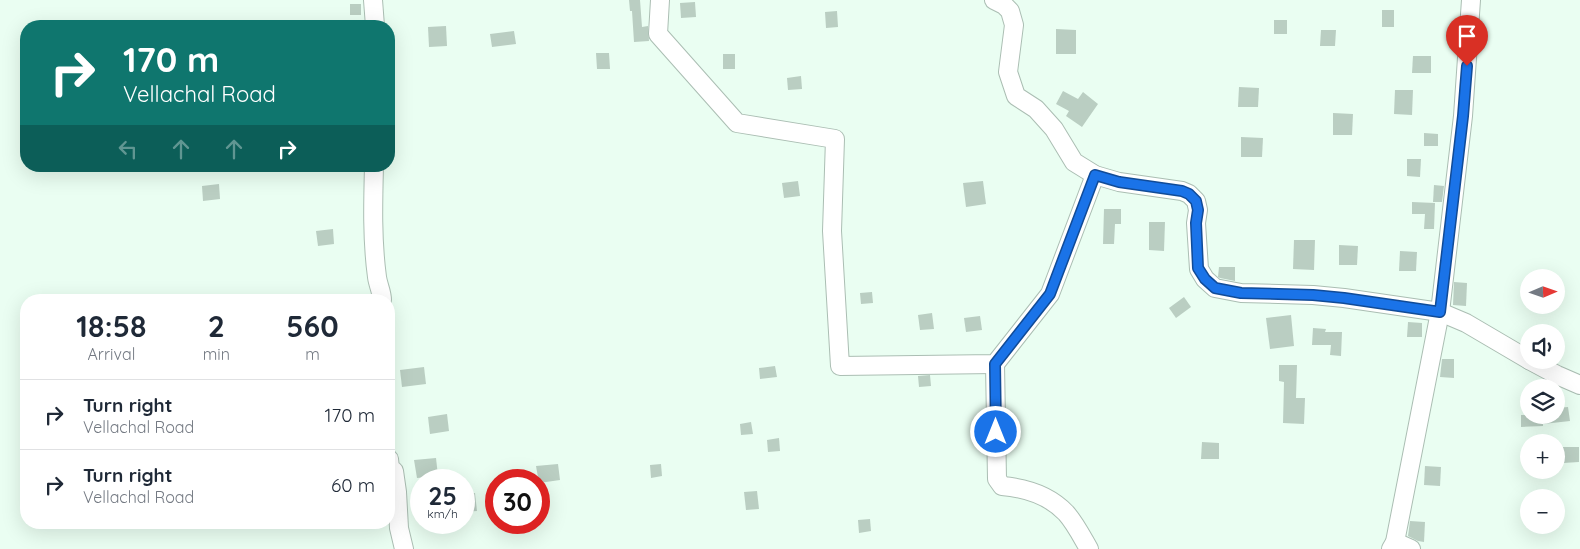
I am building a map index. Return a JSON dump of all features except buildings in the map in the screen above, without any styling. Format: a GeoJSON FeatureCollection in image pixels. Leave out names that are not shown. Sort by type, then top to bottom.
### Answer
{"type":"FeatureCollection","features":[{"type":"Feature","properties":{"kind":"street"},"geometry":{"type":"LineString","coordinates":[[373,0],[375,20]]}},
{"type":"Feature","properties":{"kind":"street"},"geometry":{"type":"LineString","coordinates":[[660,0],[658,34],[737,123],[835,139],[832,231],[840,366],[995,364]]}},
{"type":"Feature","properties":{"kind":"street"},"geometry":{"type":"LineString","coordinates":[[994,0],[1004,5],[1010,11],[1014,25],[1008,72],[1016,96],[1036,109],[1054,129],[1074,162],[1095,175],[1119,182],[1182,191],[1189,194],[1196,201],[1198,210],[1196,223],[1198,268],[1205,279],[1215,288],[1241,293],[1344,298],[1440,312],[1466,323],[1520,355]]}},
{"type":"Feature","properties":{"kind":"street"},"geometry":{"type":"LineString","coordinates":[[1411,549],[1393,546],[1440,312],[1463,116],[1471,0]]}},
{"type":"Feature","properties":{"kind":"street"},"geometry":{"type":"LineString","coordinates":[[374,172],[374,237],[377,279],[382,294]]}},
{"type":"Feature","properties":{"kind":"street"},"geometry":{"type":"LineString","coordinates":[[1089,549],[1066,513],[1028,490],[1002,486],[997,479],[995,464],[995,364],[1050,294],[1095,175]]}},
{"type":"Feature","properties":{"kind":"street"},"geometry":{"type":"LineString","coordinates":[[1545,369],[1580,385]]}},
{"type":"Feature","properties":{"kind":"street"},"geometry":{"type":"LineString","coordinates":[[395,478],[399,528],[404,549]]}},
{"type":"Feature","properties":{"kind":"route"},"geometry":{"type":"LineString","coordinates":[[996,432],[995,364],[1050,294],[1095,175],[1119,182],[1182,191],[1189,194],[1196,201],[1198,210],[1196,223],[1198,268],[1205,279],[1215,288],[1241,293],[1344,298],[1440,312],[1467,66]]}}]}
